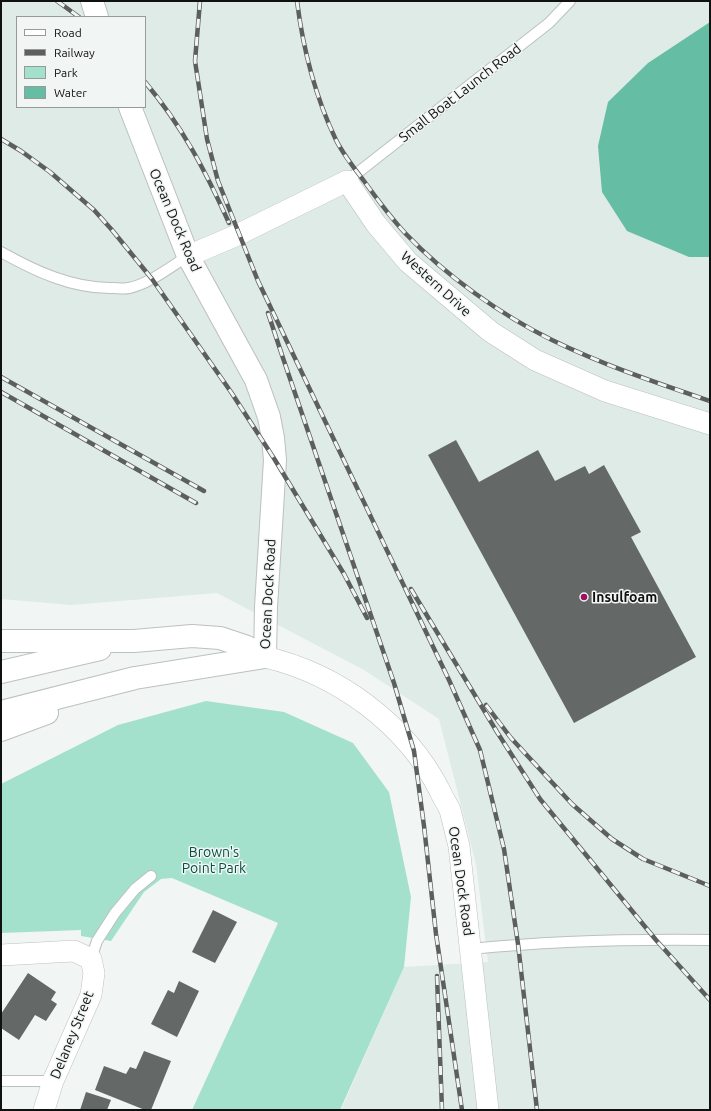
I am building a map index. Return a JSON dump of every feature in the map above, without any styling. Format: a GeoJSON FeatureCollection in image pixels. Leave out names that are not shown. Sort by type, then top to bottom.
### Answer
{"type":"FeatureCollection","features":[{"type":"Feature","properties":{"kind":"main road"},"geometry":{"type":"LineString","coordinates":[[92,1],[97,16]]}},
{"type":"Feature","properties":{"kind":"main road","name":"Ocean Dock Road"},"geometry":{"type":"LineString","coordinates":[[130,108],[188,256],[256,380],[274,438],[275,460],[266,607],[265,657]]}},
{"type":"Feature","properties":{"kind":"main road"},"geometry":{"type":"LineString","coordinates":[[1,641],[134,641],[192,636],[220,638],[247,647],[265,657]]}},
{"type":"Feature","properties":{"kind":"main road"},"geometry":{"type":"LineString","coordinates":[[1,672],[134,641]]}},
{"type":"Feature","properties":{"kind":"main road"},"geometry":{"type":"LineString","coordinates":[[1,712],[136,678],[265,657]]}},
{"type":"Feature","properties":{"kind":"main road"},"geometry":{"type":"LineString","coordinates":[[1,730],[136,678]]}},
{"type":"Feature","properties":{"kind":"street"},"geometry":{"type":"LineString","coordinates":[[188,256],[235,236],[347,181]]}},
{"type":"Feature","properties":{"kind":"street","name":"Western Drive"},"geometry":{"type":"LineString","coordinates":[[347,181],[376,224],[408,262],[491,332],[535,360],[606,391],[710,424]]}},
{"type":"Feature","properties":{"kind":"street","name":"Ocean Dock Road"},"geometry":{"type":"LineString","coordinates":[[265,657],[303,668],[336,684],[363,702],[395,729],[426,766],[449,810],[459,846],[488,1110]]}},
{"type":"Feature","properties":{"kind":"street"},"geometry":{"type":"LineString","coordinates":[[1,955],[74,951],[92,959]]}},
{"type":"Feature","properties":{"kind":"street","name":"Delaney Street"},"geometry":{"type":"LineString","coordinates":[[44,1110],[53,1081],[91,995],[94,973],[92,959]]}},
{"type":"Feature","properties":{"kind":"lane","name":"Small Boat Launch Road"},"geometry":{"type":"LineString","coordinates":[[347,181],[549,23],[570,1]]}},
{"type":"Feature","properties":{"kind":"lane"},"geometry":{"type":"LineString","coordinates":[[1,252],[26,266],[67,282],[102,288],[129,288],[140,284],[152,279],[188,256]]}},
{"type":"Feature","properties":{"kind":"lane"},"geometry":{"type":"LineString","coordinates":[[92,959],[98,941],[115,913],[135,889],[151,876]]}},
{"type":"Feature","properties":{"kind":"lane"},"geometry":{"type":"LineString","coordinates":[[471,949],[518,944],[710,940]]}},
{"type":"Feature","properties":{"kind":"lane"},"geometry":{"type":"LineString","coordinates":[[1,1081],[53,1081]]}},
{"type":"Feature","properties":{"kind":"shaded area"},"geometry":{"type":"Polygon","coordinates":[[[1,1],[710,1],[710,22],[648,63],[689,257],[710,257],[710,1110],[341,1110],[404,967],[488,962],[476,864],[439,719],[364,670],[217,593],[71,605],[1,599],[1,1]]]}},
{"type":"Feature","properties":{"kind":"green space","name":"Brown's Point Park"},"geometry":{"type":"Polygon","coordinates":[[[206,701],[284,712],[353,743],[389,792],[411,897],[404,967],[340,1110],[192,1110],[278,923],[172,878],[161,879],[144,892],[111,941],[81,936],[81,930],[1,933],[1,784],[118,725],[206,701]]]}},
{"type":"Feature","properties":{"kind":"water"},"geometry":{"type":"Polygon","coordinates":[[[710,22],[710,257],[689,257],[627,231],[602,192],[598,146],[608,102],[648,63],[710,22]]]}},
{"type":"Feature","properties":{"kind":"building","name":"Insulfoam"},"geometry":{"type":"Polygon","coordinates":[[[456,440],[479,482],[538,450],[555,481],[585,466],[589,474],[604,465],[641,532],[631,537],[696,657],[574,723],[428,455],[456,440]]]}},
{"type":"Feature","properties":{"kind":"building"},"geometry":{"type":"Polygon","coordinates":[[[213,910],[237,922],[215,963],[192,952],[213,910]]]}},
{"type":"Feature","properties":{"kind":"building"},"geometry":{"type":"Polygon","coordinates":[[[28,973],[56,992],[51,1000],[57,1004],[46,1021],[35,1015],[19,1040],[1,1028],[1,1014],[28,973]]]}},
{"type":"Feature","properties":{"kind":"building"},"geometry":{"type":"Polygon","coordinates":[[[179,981],[199,991],[177,1037],[151,1024],[168,990],[174,993],[179,981]]]}},
{"type":"Feature","properties":{"kind":"building"},"geometry":{"type":"Polygon","coordinates":[[[144,1051],[171,1061],[151,1110],[145,1110],[95,1090],[104,1066],[126,1074],[130,1067],[136,1069],[144,1051]]]}},
{"type":"Feature","properties":{"kind":"building"},"geometry":{"type":"Polygon","coordinates":[[[86,1092],[111,1100],[107,1110],[80,1110],[86,1092]]]}},
{"type":"Feature","properties":{"kind":"railway"},"geometry":{"type":"LineString","coordinates":[[57,1],[78,16]]}},
{"type":"Feature","properties":{"kind":"railway"},"geometry":{"type":"LineString","coordinates":[[200,1],[195,61],[207,139],[218,181],[258,281],[449,680],[480,750],[504,849],[518,944],[537,1110]]}},
{"type":"Feature","properties":{"kind":"railway"},"geometry":{"type":"LineString","coordinates":[[297,1],[306,54],[311,72],[322,106],[336,140],[349,161],[384,208],[400,228],[421,249],[474,293],[513,319],[552,340],[610,366],[710,401]]}},
{"type":"Feature","properties":{"kind":"railway"},"geometry":{"type":"LineString","coordinates":[[146,83],[182,132],[202,167],[229,223]]}},
{"type":"Feature","properties":{"kind":"railway"},"geometry":{"type":"LineString","coordinates":[[1,139],[21,151],[50,172],[94,210],[152,279],[231,392],[275,460],[344,574],[367,618]]}},
{"type":"Feature","properties":{"kind":"railway"},"geometry":{"type":"LineString","coordinates":[[268,313],[394,683],[414,751],[436,934],[462,1110]]}},
{"type":"Feature","properties":{"kind":"railway"},"geometry":{"type":"LineString","coordinates":[[1,377],[204,491]]}},
{"type":"Feature","properties":{"kind":"railway"},"geometry":{"type":"LineString","coordinates":[[1,392],[196,503]]}},
{"type":"Feature","properties":{"kind":"railway"},"geometry":{"type":"LineString","coordinates":[[411,589],[497,732],[540,799],[656,940],[710,1000]]}},
{"type":"Feature","properties":{"kind":"railway"},"geometry":{"type":"LineString","coordinates":[[486,705],[511,738],[572,804],[612,839],[643,859],[710,886]]}},
{"type":"Feature","properties":{"kind":"railway"},"geometry":{"type":"LineString","coordinates":[[437,976],[442,1110]]}},
{"type":"Feature","properties":{"kind":"place","name":"Insulfoam"},"geometry":{"type":"Point","coordinates":[584,597]}}]}
